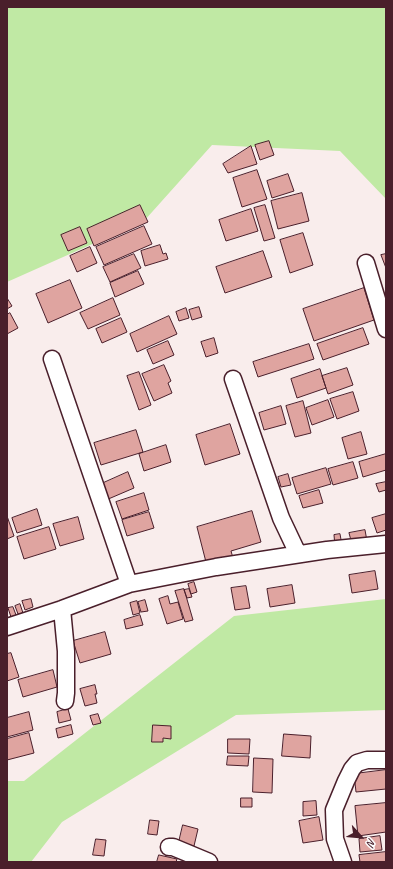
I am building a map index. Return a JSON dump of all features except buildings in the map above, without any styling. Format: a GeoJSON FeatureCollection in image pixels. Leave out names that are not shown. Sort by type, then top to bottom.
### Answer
{"type":"FeatureCollection","features":[{"type":"Feature","properties":{"kind":"street"},"geometry":{"type":"LineString","coordinates":[[366,263],[386,329]]}},
{"type":"Feature","properties":{"kind":"street"},"geometry":{"type":"LineString","coordinates":[[52,359],[129,584]]}},
{"type":"Feature","properties":{"kind":"street"},"geometry":{"type":"LineString","coordinates":[[233,379],[281,518],[298,554]]}},
{"type":"Feature","properties":{"kind":"street"},"geometry":{"type":"LineString","coordinates":[[7,627],[62,609],[129,584],[216,567],[298,554],[386,544]]}},
{"type":"Feature","properties":{"kind":"street"},"geometry":{"type":"LineString","coordinates":[[62,609],[66,651],[65,701]]}},
{"type":"Feature","properties":{"kind":"street"},"geometry":{"type":"LineString","coordinates":[[343,862],[335,839],[334,810],[346,781],[357,763],[367,760],[386,760]]}},
{"type":"Feature","properties":{"kind":"street"},"geometry":{"type":"LineString","coordinates":[[169,847],[174,847],[209,862]]}},
{"type":"Feature","properties":{"kind":"green space"},"geometry":{"type":"Polygon","coordinates":[[[7,7],[386,7],[386,199],[340,151],[212,145],[144,221],[7,282],[7,7]]]}},
{"type":"Feature","properties":{"kind":"green space"},"geometry":{"type":"Polygon","coordinates":[[[386,599],[386,710],[236,715],[62,822],[31,862],[7,862],[7,781],[24,781],[234,616],[386,599]]]}}]}
